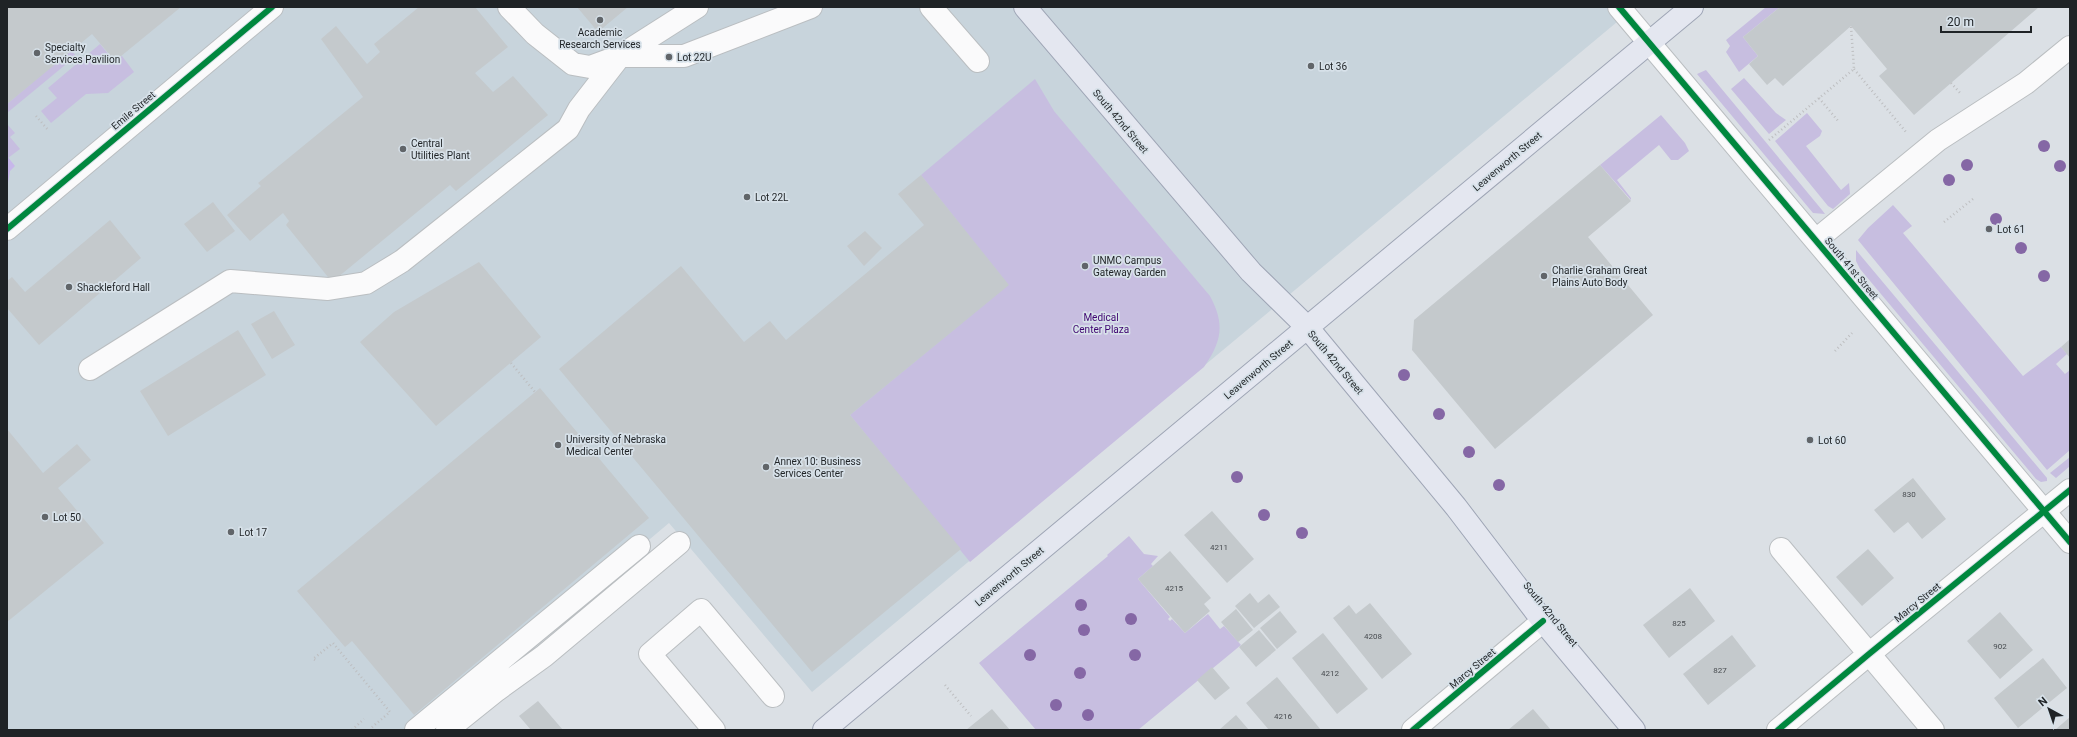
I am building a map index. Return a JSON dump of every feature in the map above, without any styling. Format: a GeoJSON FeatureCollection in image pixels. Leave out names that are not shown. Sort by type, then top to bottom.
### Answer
{"type":"FeatureCollection","features":[{"type":"Feature","properties":{"kind":"main road","name":"South 42nd Street"},"geometry":{"type":"LineString","coordinates":[[1025,7],[1251,272],[1307,328],[1451,502],[1543,621],[1634,730]]}},
{"type":"Feature","properties":{"kind":"main road","name":"Leavenworth Street"},"geometry":{"type":"LineString","coordinates":[[824,730],[1692,7]]}},
{"type":"Feature","properties":{"kind":"street","name":"Emile Street"},"geometry":{"type":"LineString","coordinates":[[7,228],[272,7]]}},
{"type":"Feature","properties":{"kind":"street"},"geometry":{"type":"LineString","coordinates":[[509,7],[535,34],[573,64],[590,67],[620,56],[697,7]]}},
{"type":"Feature","properties":{"kind":"street"},"geometry":{"type":"LineString","coordinates":[[620,56],[684,56],[812,7]]}},
{"type":"Feature","properties":{"kind":"street"},"geometry":{"type":"LineString","coordinates":[[931,7],[978,61]]}},
{"type":"Feature","properties":{"kind":"street","name":"South 41st Street"},"geometry":{"type":"LineString","coordinates":[[1619,7],[2070,542]]}},
{"type":"Feature","properties":{"kind":"street"},"geometry":{"type":"LineString","coordinates":[[1816,240],[1938,140],[2026,83],[2070,47]]}},
{"type":"Feature","properties":{"kind":"street"},"geometry":{"type":"LineString","coordinates":[[90,369],[230,281],[328,289],[366,283],[402,261],[568,128],[579,109],[620,56]]}},
{"type":"Feature","properties":{"kind":"street","name":"Marcy Street"},"geometry":{"type":"LineString","coordinates":[[1778,730],[2070,490]]}},
{"type":"Feature","properties":{"kind":"street"},"geometry":{"type":"LineString","coordinates":[[447,730],[496,690],[544,656],[679,543]]}},
{"type":"Feature","properties":{"kind":"street"},"geometry":{"type":"LineString","coordinates":[[416,730],[639,546]]}},
{"type":"Feature","properties":{"kind":"street"},"geometry":{"type":"LineString","coordinates":[[1781,549],[1933,730]]}},
{"type":"Feature","properties":{"kind":"street"},"geometry":{"type":"LineString","coordinates":[[714,730],[650,654],[701,610],[773,696]]}},
{"type":"Feature","properties":{"kind":"street","name":"Marcy Street"},"geometry":{"type":"LineString","coordinates":[[1413,730],[1543,621]]}},
{"type":"Feature","properties":{"kind":"path"},"geometry":{"type":"LineString","coordinates":[[1851,26],[1854,69],[1908,136]]}},
{"type":"Feature","properties":{"kind":"path"},"geometry":{"type":"LineString","coordinates":[[1769,140],[1854,69]]}},
{"type":"Feature","properties":{"kind":"path"},"geometry":{"type":"LineString","coordinates":[[1951,83],[1963,97]]}},
{"type":"Feature","properties":{"kind":"path"},"geometry":{"type":"LineString","coordinates":[[1819,98],[1839,122]]}},
{"type":"Feature","properties":{"kind":"path"},"geometry":{"type":"LineString","coordinates":[[36,116],[48,131]]}},
{"type":"Feature","properties":{"kind":"path"},"geometry":{"type":"LineString","coordinates":[[1944,222],[1973,199]]}},
{"type":"Feature","properties":{"kind":"path"},"geometry":{"type":"LineString","coordinates":[[1834,351],[1852,333]]}},
{"type":"Feature","properties":{"kind":"path"},"geometry":{"type":"LineString","coordinates":[[511,363],[535,392]]}},
{"type":"Feature","properties":{"kind":"path"},"geometry":{"type":"LineString","coordinates":[[314,660],[313,659],[333,643],[390,712],[371,728]]}},
{"type":"Feature","properties":{"kind":"path"},"geometry":{"type":"LineString","coordinates":[[945,685],[971,716]]}},
{"type":"Feature","properties":{"kind":"path"},"geometry":{"type":"LineString","coordinates":[[352,730],[364,719]]}},
{"type":"Feature","properties":{"kind":"shaded area","name":"University of Nebraska Medical Center"},"geometry":{"type":"Polygon","coordinates":[[[7,7],[1635,7],[812,692],[669,523],[423,730],[7,730],[7,7]]]}},
{"type":"Feature","properties":{"kind":"shaded area"},"geometry":{"type":"Polygon","coordinates":[[[7,156],[15,166],[10,171],[7,189],[7,156]]]}},
{"type":"Feature","properties":{"kind":"green space"},"geometry":{"type":"Polygon","coordinates":[[[1766,7],[1780,7],[1743,37],[1758,56],[1739,72],[1726,52],[1730,46],[1726,40],[1766,7]]]}},
{"type":"Feature","properties":{"kind":"green space"},"geometry":{"type":"Polygon","coordinates":[[[100,44],[114,61],[122,56],[134,72],[108,93],[86,94],[51,123],[41,111],[57,98],[48,88],[100,44]]]}},
{"type":"Feature","properties":{"kind":"green space"},"geometry":{"type":"Polygon","coordinates":[[[71,50],[76,56],[7,113],[7,104],[71,50]]]}},
{"type":"Feature","properties":{"kind":"green space"},"geometry":{"type":"Polygon","coordinates":[[[1706,70],[1825,214],[1813,213],[1697,74],[1706,70]]]}},
{"type":"Feature","properties":{"kind":"green space"},"geometry":{"type":"Polygon","coordinates":[[[1744,78],[1776,113],[1786,120],[1769,134],[1731,89],[1744,78]]]}},
{"type":"Feature","properties":{"kind":"green space","name":"Medical Center Plaza"},"geometry":{"type":"Polygon","coordinates":[[[1035,79],[1054,111],[1210,296],[1218,315],[1218,340],[1215,349],[1204,367],[970,562],[850,415],[1008,285],[921,175],[1035,79]]]}},
{"type":"Feature","properties":{"kind":"green space"},"geometry":{"type":"Polygon","coordinates":[[[1807,113],[1822,131],[1820,136],[1806,146],[1841,190],[1849,183],[1850,194],[1833,209],[1828,206],[1775,141],[1807,113]]]}},
{"type":"Feature","properties":{"kind":"green space"},"geometry":{"type":"Polygon","coordinates":[[[1661,115],[1685,143],[1689,151],[1678,160],[1671,160],[1659,145],[1617,180],[1631,200],[1600,165],[1661,115]]]}},
{"type":"Feature","properties":{"kind":"green space"},"geometry":{"type":"Polygon","coordinates":[[[7,124],[15,133],[10,137],[20,149],[8,158],[7,124]]]}},
{"type":"Feature","properties":{"kind":"green space"},"geometry":{"type":"Polygon","coordinates":[[[1893,205],[1912,226],[1903,233],[2023,376],[2061,347],[2067,354],[2056,364],[2065,374],[2070,370],[2070,450],[2047,470],[1858,240],[1868,228],[1893,205]]]}},
{"type":"Feature","properties":{"kind":"green space"},"geometry":{"type":"Polygon","coordinates":[[[1856,250],[2047,478],[2047,481],[2041,482],[2036,479],[1860,269],[1856,261],[1856,250]]]}},
{"type":"Feature","properties":{"kind":"green space"},"geometry":{"type":"Polygon","coordinates":[[[2070,457],[2070,466],[2056,478],[2050,473],[2070,457]]]}},
{"type":"Feature","properties":{"kind":"green space"},"geometry":{"type":"Polygon","coordinates":[[[1129,536],[1144,554],[1158,556],[1151,564],[1153,566],[1138,579],[1170,617],[1168,619],[1170,621],[1172,619],[1185,633],[1208,614],[1220,629],[1224,626],[1241,645],[1138,730],[1036,730],[979,663],[1108,556],[1107,555],[1129,536]]]}},
{"type":"Feature","properties":{"kind":"building","name":"Specialty Services Pavilion"},"geometry":{"type":"Polygon","coordinates":[[[7,7],[181,7],[115,61],[92,34],[7,104],[7,7]]]}},
{"type":"Feature","properties":{"kind":"building","name":"Central Utilities Plant"},"geometry":{"type":"Polygon","coordinates":[[[419,7],[475,7],[508,47],[475,73],[493,92],[513,76],[548,115],[456,191],[450,185],[332,282],[286,225],[289,221],[283,213],[250,241],[227,215],[261,186],[258,183],[363,97],[321,39],[336,26],[367,64],[380,52],[374,44],[419,7]]]}},
{"type":"Feature","properties":{"kind":"building","name":"Academic Research Services"},"geometry":{"type":"Polygon","coordinates":[[[577,7],[628,7],[598,32],[577,7]]]}},
{"type":"Feature","properties":{"kind":"building"},"geometry":{"type":"Polygon","coordinates":[[[1780,7],[2039,7],[1914,115],[1879,76],[1887,69],[1851,26],[1783,86],[1775,78],[1767,85],[1749,64],[1758,56],[1743,37],[1780,7]]]}},
{"type":"Feature","properties":{"kind":"building","name":"Charlie Graham Great Plains Auto Body"},"geometry":{"type":"Polygon","coordinates":[[[1600,165],[1631,201],[1588,237],[1653,315],[1495,449],[1412,350],[1414,320],[1600,165]]]}},
{"type":"Feature","properties":{"kind":"building","name":"Annex 10: Business Services Center"},"geometry":{"type":"Polygon","coordinates":[[[921,175],[1009,285],[850,415],[961,549],[812,672],[559,369],[681,266],[744,342],[770,321],[786,340],[924,225],[898,194],[921,175]]]}},
{"type":"Feature","properties":{"kind":"building"},"geometry":{"type":"Polygon","coordinates":[[[213,202],[235,231],[207,252],[184,224],[213,202]]]}},
{"type":"Feature","properties":{"kind":"building","name":"Shackleford Hall"},"geometry":{"type":"Polygon","coordinates":[[[110,220],[141,258],[39,345],[7,308],[7,281],[12,277],[25,292],[110,220]]]}},
{"type":"Feature","properties":{"kind":"building"},"geometry":{"type":"Polygon","coordinates":[[[865,231],[882,248],[864,266],[847,246],[865,231]]]}},
{"type":"Feature","properties":{"kind":"building"},"geometry":{"type":"Polygon","coordinates":[[[479,262],[541,337],[436,426],[360,342],[394,312],[479,262]]]}},
{"type":"Feature","properties":{"kind":"building"},"geometry":{"type":"Polygon","coordinates":[[[274,311],[295,345],[272,359],[251,324],[274,311]]]}},
{"type":"Feature","properties":{"kind":"building"},"geometry":{"type":"Polygon","coordinates":[[[238,330],[266,375],[168,436],[140,391],[238,330]]]}},
{"type":"Feature","properties":{"kind":"building"},"geometry":{"type":"Polygon","coordinates":[[[2070,339],[2070,358],[2061,347],[2070,339]]]}},
{"type":"Feature","properties":{"kind":"building"},"geometry":{"type":"Polygon","coordinates":[[[540,388],[649,518],[414,715],[352,641],[345,647],[297,591],[540,388]]]}},
{"type":"Feature","properties":{"kind":"building","name":"Lot 50"},"geometry":{"type":"Polygon","coordinates":[[[7,429],[43,473],[77,444],[91,460],[58,488],[104,543],[7,622],[7,429]]]}},
{"type":"Feature","properties":{"kind":"building"},"geometry":{"type":"Polygon","coordinates":[[[1913,478],[1946,519],[1922,539],[1908,522],[1894,533],[1874,510],[1913,478]]]}},
{"type":"Feature","properties":{"kind":"building"},"geometry":{"type":"Polygon","coordinates":[[[1212,511],[1254,559],[1227,583],[1184,535],[1212,511]]]}},
{"type":"Feature","properties":{"kind":"building"},"geometry":{"type":"Polygon","coordinates":[[[1868,549],[1894,578],[1862,606],[1836,577],[1868,549]]]}},
{"type":"Feature","properties":{"kind":"building"},"geometry":{"type":"Polygon","coordinates":[[[1170,551],[1211,598],[1204,604],[1210,611],[1185,633],[1138,579],[1170,551]]]}},
{"type":"Feature","properties":{"kind":"building"},"geometry":{"type":"Polygon","coordinates":[[[1690,588],[1715,621],[1669,658],[1643,625],[1690,588]]]}},
{"type":"Feature","properties":{"kind":"building"},"geometry":{"type":"Polygon","coordinates":[[[1250,593],[1258,603],[1269,594],[1280,607],[1254,628],[1235,606],[1250,593]]]}},
{"type":"Feature","properties":{"kind":"building"},"geometry":{"type":"Polygon","coordinates":[[[1370,603],[1412,654],[1382,679],[1333,618],[1349,605],[1356,614],[1370,603]]]}},
{"type":"Feature","properties":{"kind":"building"},"geometry":{"type":"Polygon","coordinates":[[[1236,609],[1253,630],[1238,642],[1221,622],[1236,609]]]}},
{"type":"Feature","properties":{"kind":"building"},"geometry":{"type":"Polygon","coordinates":[[[1280,611],[1297,632],[1277,649],[1260,628],[1280,611]]]}},
{"type":"Feature","properties":{"kind":"building"},"geometry":{"type":"Polygon","coordinates":[[[2000,612],[2033,650],[2000,679],[1967,641],[2000,612]]]}},
{"type":"Feature","properties":{"kind":"building"},"geometry":{"type":"Polygon","coordinates":[[[1259,630],[1276,650],[1256,667],[1239,647],[1259,630]]]}},
{"type":"Feature","properties":{"kind":"building"},"geometry":{"type":"Polygon","coordinates":[[[1323,633],[1368,689],[1337,714],[1292,658],[1323,633]]]}},
{"type":"Feature","properties":{"kind":"building"},"geometry":{"type":"Polygon","coordinates":[[[1732,635],[1756,666],[1708,705],[1683,674],[1732,635]]]}},
{"type":"Feature","properties":{"kind":"building"},"geometry":{"type":"Polygon","coordinates":[[[2043,658],[2067,688],[2018,728],[1994,698],[2043,658]]]}},
{"type":"Feature","properties":{"kind":"building"},"geometry":{"type":"Polygon","coordinates":[[[1212,667],[1230,688],[1215,700],[1197,680],[1212,667]]]}},
{"type":"Feature","properties":{"kind":"building"},"geometry":{"type":"Polygon","coordinates":[[[1277,677],[1321,730],[1269,730],[1246,703],[1277,677]]]}},
{"type":"Feature","properties":{"kind":"building"},"geometry":{"type":"Polygon","coordinates":[[[538,701],[563,730],[531,730],[519,716],[538,701]]]}},
{"type":"Feature","properties":{"kind":"building"},"geometry":{"type":"Polygon","coordinates":[[[992,709],[1010,730],[966,730],[992,709]]]}},
{"type":"Feature","properties":{"kind":"building"},"geometry":{"type":"Polygon","coordinates":[[[1533,709],[1551,730],[1508,730],[1533,709]]]}},
{"type":"Feature","properties":{"kind":"building"},"geometry":{"type":"Polygon","coordinates":[[[1236,715],[1249,730],[1219,730],[1236,715]]]}},
{"type":"Feature","properties":{"kind":"building"},"geometry":{"type":"Polygon","coordinates":[[[2070,717],[2070,730],[2055,730],[2070,717]]]}},
{"type":"Feature","properties":{"kind":"cycle path"},"geometry":{"type":"LineString","coordinates":[[7,229],[272,7]]}},
{"type":"Feature","properties":{"kind":"cycle path"},"geometry":{"type":"LineString","coordinates":[[1619,7],[2070,542]]}},
{"type":"Feature","properties":{"kind":"cycle path"},"geometry":{"type":"LineString","coordinates":[[1778,730],[2070,490]]}},
{"type":"Feature","properties":{"kind":"cycle path"},"geometry":{"type":"LineString","coordinates":[[1413,730],[1543,621]]}},
{"type":"Feature","properties":{"kind":"place","name":"Academic Research Services"},"geometry":{"type":"Point","coordinates":[600,20]}},
{"type":"Feature","properties":{"kind":"place","name":"Specialty Services Pavilion"},"geometry":{"type":"Point","coordinates":[37,53]}},
{"type":"Feature","properties":{"kind":"place","name":"Lot 22U"},"geometry":{"type":"Point","coordinates":[669,57]}},
{"type":"Feature","properties":{"kind":"place","name":"Lot 36"},"geometry":{"type":"Point","coordinates":[1311,66]}},
{"type":"Feature","properties":{"kind":"place","name":"Central Utilities Plant"},"geometry":{"type":"Point","coordinates":[403,149]}},
{"type":"Feature","properties":{"kind":"place","name":"Lot 22L"},"geometry":{"type":"Point","coordinates":[747,197]}},
{"type":"Feature","properties":{"kind":"place","name":"Lot 61"},"geometry":{"type":"Point","coordinates":[1989,229]}},
{"type":"Feature","properties":{"kind":"place","name":"UNMC Campus Gateway Garden"},"geometry":{"type":"Point","coordinates":[1085,266]}},
{"type":"Feature","properties":{"kind":"place","name":"Charlie Graham Great Plains Auto Body"},"geometry":{"type":"Point","coordinates":[1544,276]}},
{"type":"Feature","properties":{"kind":"place","name":"Shackleford Hall"},"geometry":{"type":"Point","coordinates":[69,287]}},
{"type":"Feature","properties":{"kind":"place","name":"Lot 60"},"geometry":{"type":"Point","coordinates":[1810,440]}},
{"type":"Feature","properties":{"kind":"place","name":"University of Nebraska Medical Center"},"geometry":{"type":"Point","coordinates":[558,445]}},
{"type":"Feature","properties":{"kind":"place","name":"Annex 10: Business Services Center"},"geometry":{"type":"Point","coordinates":[766,467]}},
{"type":"Feature","properties":{"kind":"place","name":"Lot 50"},"geometry":{"type":"Point","coordinates":[45,517]}},
{"type":"Feature","properties":{"kind":"place","name":"Lot 17"},"geometry":{"type":"Point","coordinates":[231,532]}}]}
